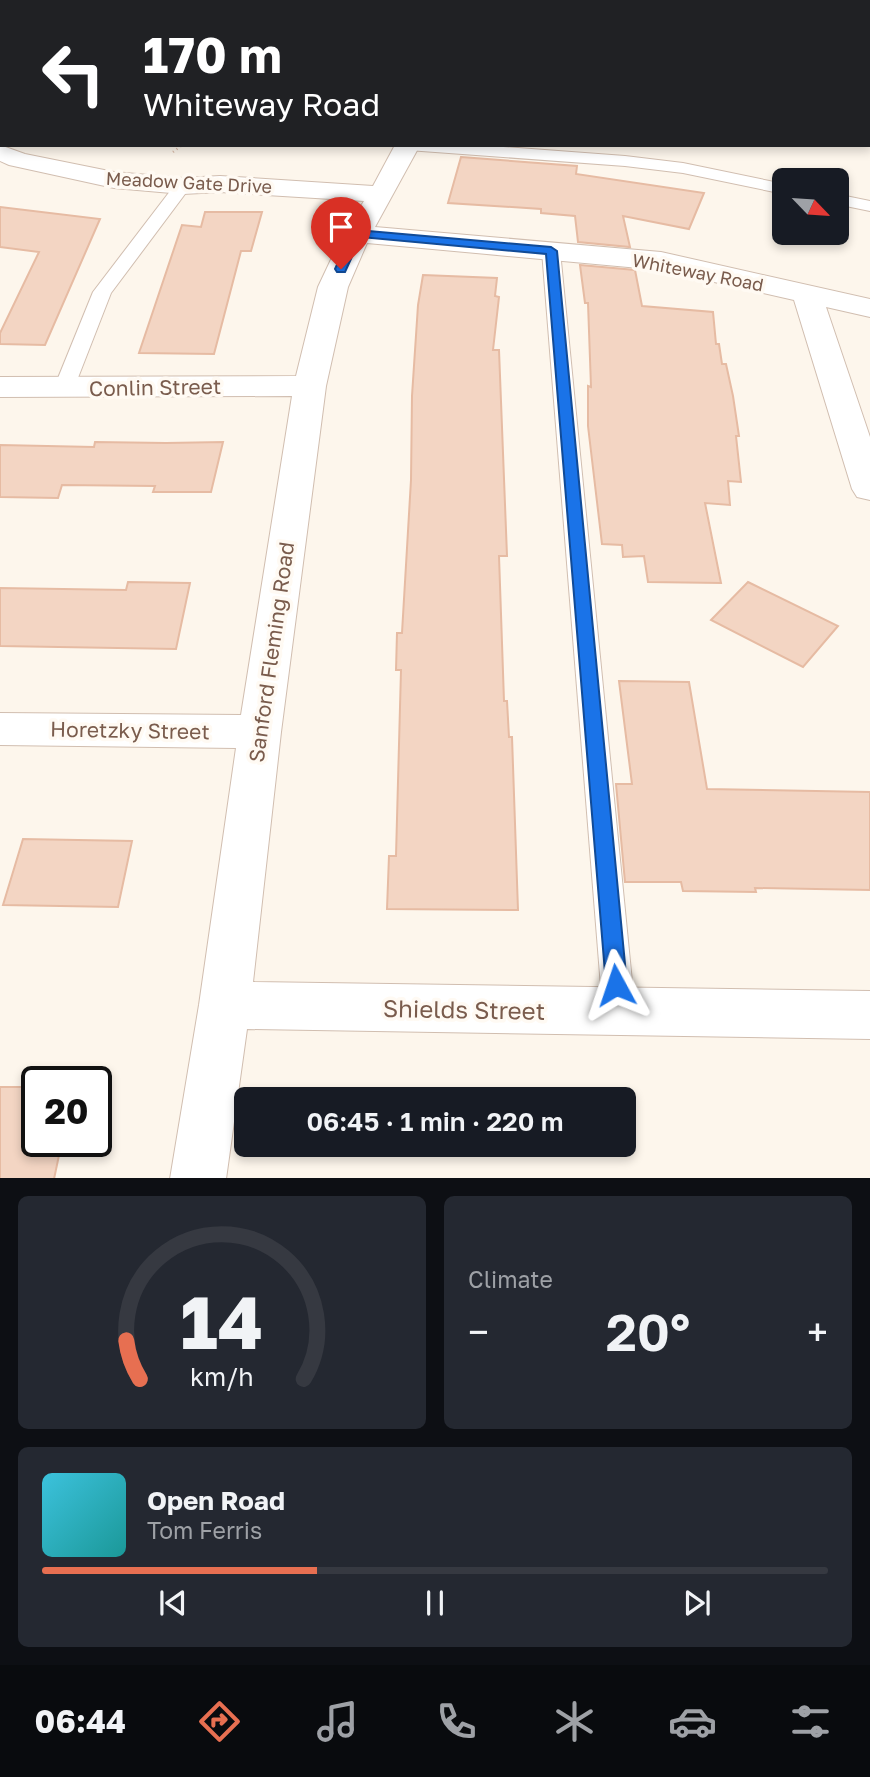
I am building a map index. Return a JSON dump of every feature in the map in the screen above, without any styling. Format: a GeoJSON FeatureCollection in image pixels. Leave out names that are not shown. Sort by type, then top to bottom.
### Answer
{"type":"FeatureCollection","features":[{"type":"Feature","properties":{"kind":"street","name":"Sanford Fleming Road"},"geometry":{"type":"LineString","coordinates":[[198,1178],[225,1005],[260,732],[310,386],[333,287],[357,234],[407,147]]}},
{"type":"Feature","properties":{"kind":"street","name":"Meadow Gate Drive"},"geometry":{"type":"LineString","coordinates":[[0,152],[18,160],[114,180],[183,186],[219,184],[382,194]]}},
{"type":"Feature","properties":{"kind":"street","name":"Whiteway Road"},"geometry":{"type":"LineString","coordinates":[[357,234],[661,261],[870,309]]}},
{"type":"Feature","properties":{"kind":"street"},"geometry":{"type":"LineString","coordinates":[[807,294],[870,489]]}},
{"type":"Feature","properties":{"kind":"street","name":"Conlin Street"},"geometry":{"type":"LineString","coordinates":[[0,387],[310,386]]}},
{"type":"Feature","properties":{"kind":"street","name":"Horetzky Street"},"geometry":{"type":"LineString","coordinates":[[0,729],[260,732]]}},
{"type":"Feature","properties":{"kind":"street","name":"Shields Street"},"geometry":{"type":"LineString","coordinates":[[225,1005],[870,1015]]}},
{"type":"Feature","properties":{"kind":"lane"},"geometry":{"type":"LineString","coordinates":[[433,147],[662,165],[772,187]]}},
{"type":"Feature","properties":{"kind":"lane"},"geometry":{"type":"LineString","coordinates":[[64,388],[102,292],[183,186]]}},
{"type":"Feature","properties":{"kind":"lane"},"geometry":{"type":"LineString","coordinates":[[849,202],[870,206]]}},
{"type":"Feature","properties":{"kind":"lane"},"geometry":{"type":"LineString","coordinates":[[551,251],[618,1012]]}},
{"type":"Feature","properties":{"kind":"path"},"geometry":{"type":"LineString","coordinates":[[367,0],[376,0]]}},
{"type":"Feature","properties":{"kind":"building"},"geometry":{"type":"Polygon","coordinates":[[[461,157],[577,166],[576,174],[704,193],[689,229],[623,216],[630,247],[578,242],[575,216],[541,213],[541,209],[448,203],[461,157]]]}},
{"type":"Feature","properties":{"kind":"building"},"geometry":{"type":"Polygon","coordinates":[[[0,207],[100,219],[45,345],[0,344],[0,333],[39,252],[0,247],[0,207]]]}},
{"type":"Feature","properties":{"kind":"building"},"geometry":{"type":"Polygon","coordinates":[[[205,212],[262,212],[251,251],[241,251],[214,354],[139,353],[182,225],[201,227],[205,212]]]}},
{"type":"Feature","properties":{"kind":"building"},"geometry":{"type":"Polygon","coordinates":[[[580,265],[635,270],[642,306],[713,312],[716,344],[719,344],[722,364],[726,364],[733,396],[739,436],[736,436],[741,482],[728,481],[730,505],[705,503],[721,583],[648,582],[644,556],[623,557],[622,545],[602,544],[588,426],[588,386],[591,387],[588,303],[585,303],[580,265]]]}},
{"type":"Feature","properties":{"kind":"building"},"geometry":{"type":"Polygon","coordinates":[[[423,275],[497,278],[495,296],[499,297],[493,350],[499,350],[507,556],[499,556],[504,701],[507,701],[509,737],[512,737],[518,910],[387,909],[389,856],[396,856],[401,670],[396,670],[397,633],[402,633],[411,480],[412,396],[418,305],[423,275]]]}},
{"type":"Feature","properties":{"kind":"building"},"geometry":{"type":"Polygon","coordinates":[[[95,442],[223,442],[211,492],[153,492],[155,486],[62,485],[58,498],[0,497],[0,445],[94,447],[95,442]]]}},
{"type":"Feature","properties":{"kind":"building"},"geometry":{"type":"Polygon","coordinates":[[[128,582],[190,583],[176,649],[0,646],[0,588],[126,590],[128,582]]]}},
{"type":"Feature","properties":{"kind":"building"},"geometry":{"type":"Polygon","coordinates":[[[748,582],[838,626],[803,667],[711,620],[748,582]]]}},
{"type":"Feature","properties":{"kind":"building"},"geometry":{"type":"Polygon","coordinates":[[[619,681],[689,682],[707,789],[870,792],[870,890],[755,888],[756,892],[683,891],[681,882],[625,882],[616,784],[632,784],[619,681]]]}},
{"type":"Feature","properties":{"kind":"building"},"geometry":{"type":"Polygon","coordinates":[[[23,839],[132,841],[118,907],[3,905],[23,839]]]}},
{"type":"Feature","properties":{"kind":"building"},"geometry":{"type":"Polygon","coordinates":[[[0,1087],[21,1087],[21,1157],[59,1157],[54,1178],[0,1178],[0,1087]]]}},
{"type":"Feature","properties":{"kind":"route"},"geometry":{"type":"LineString","coordinates":[[341,269],[357,234],[551,251],[616,985]]}}]}
